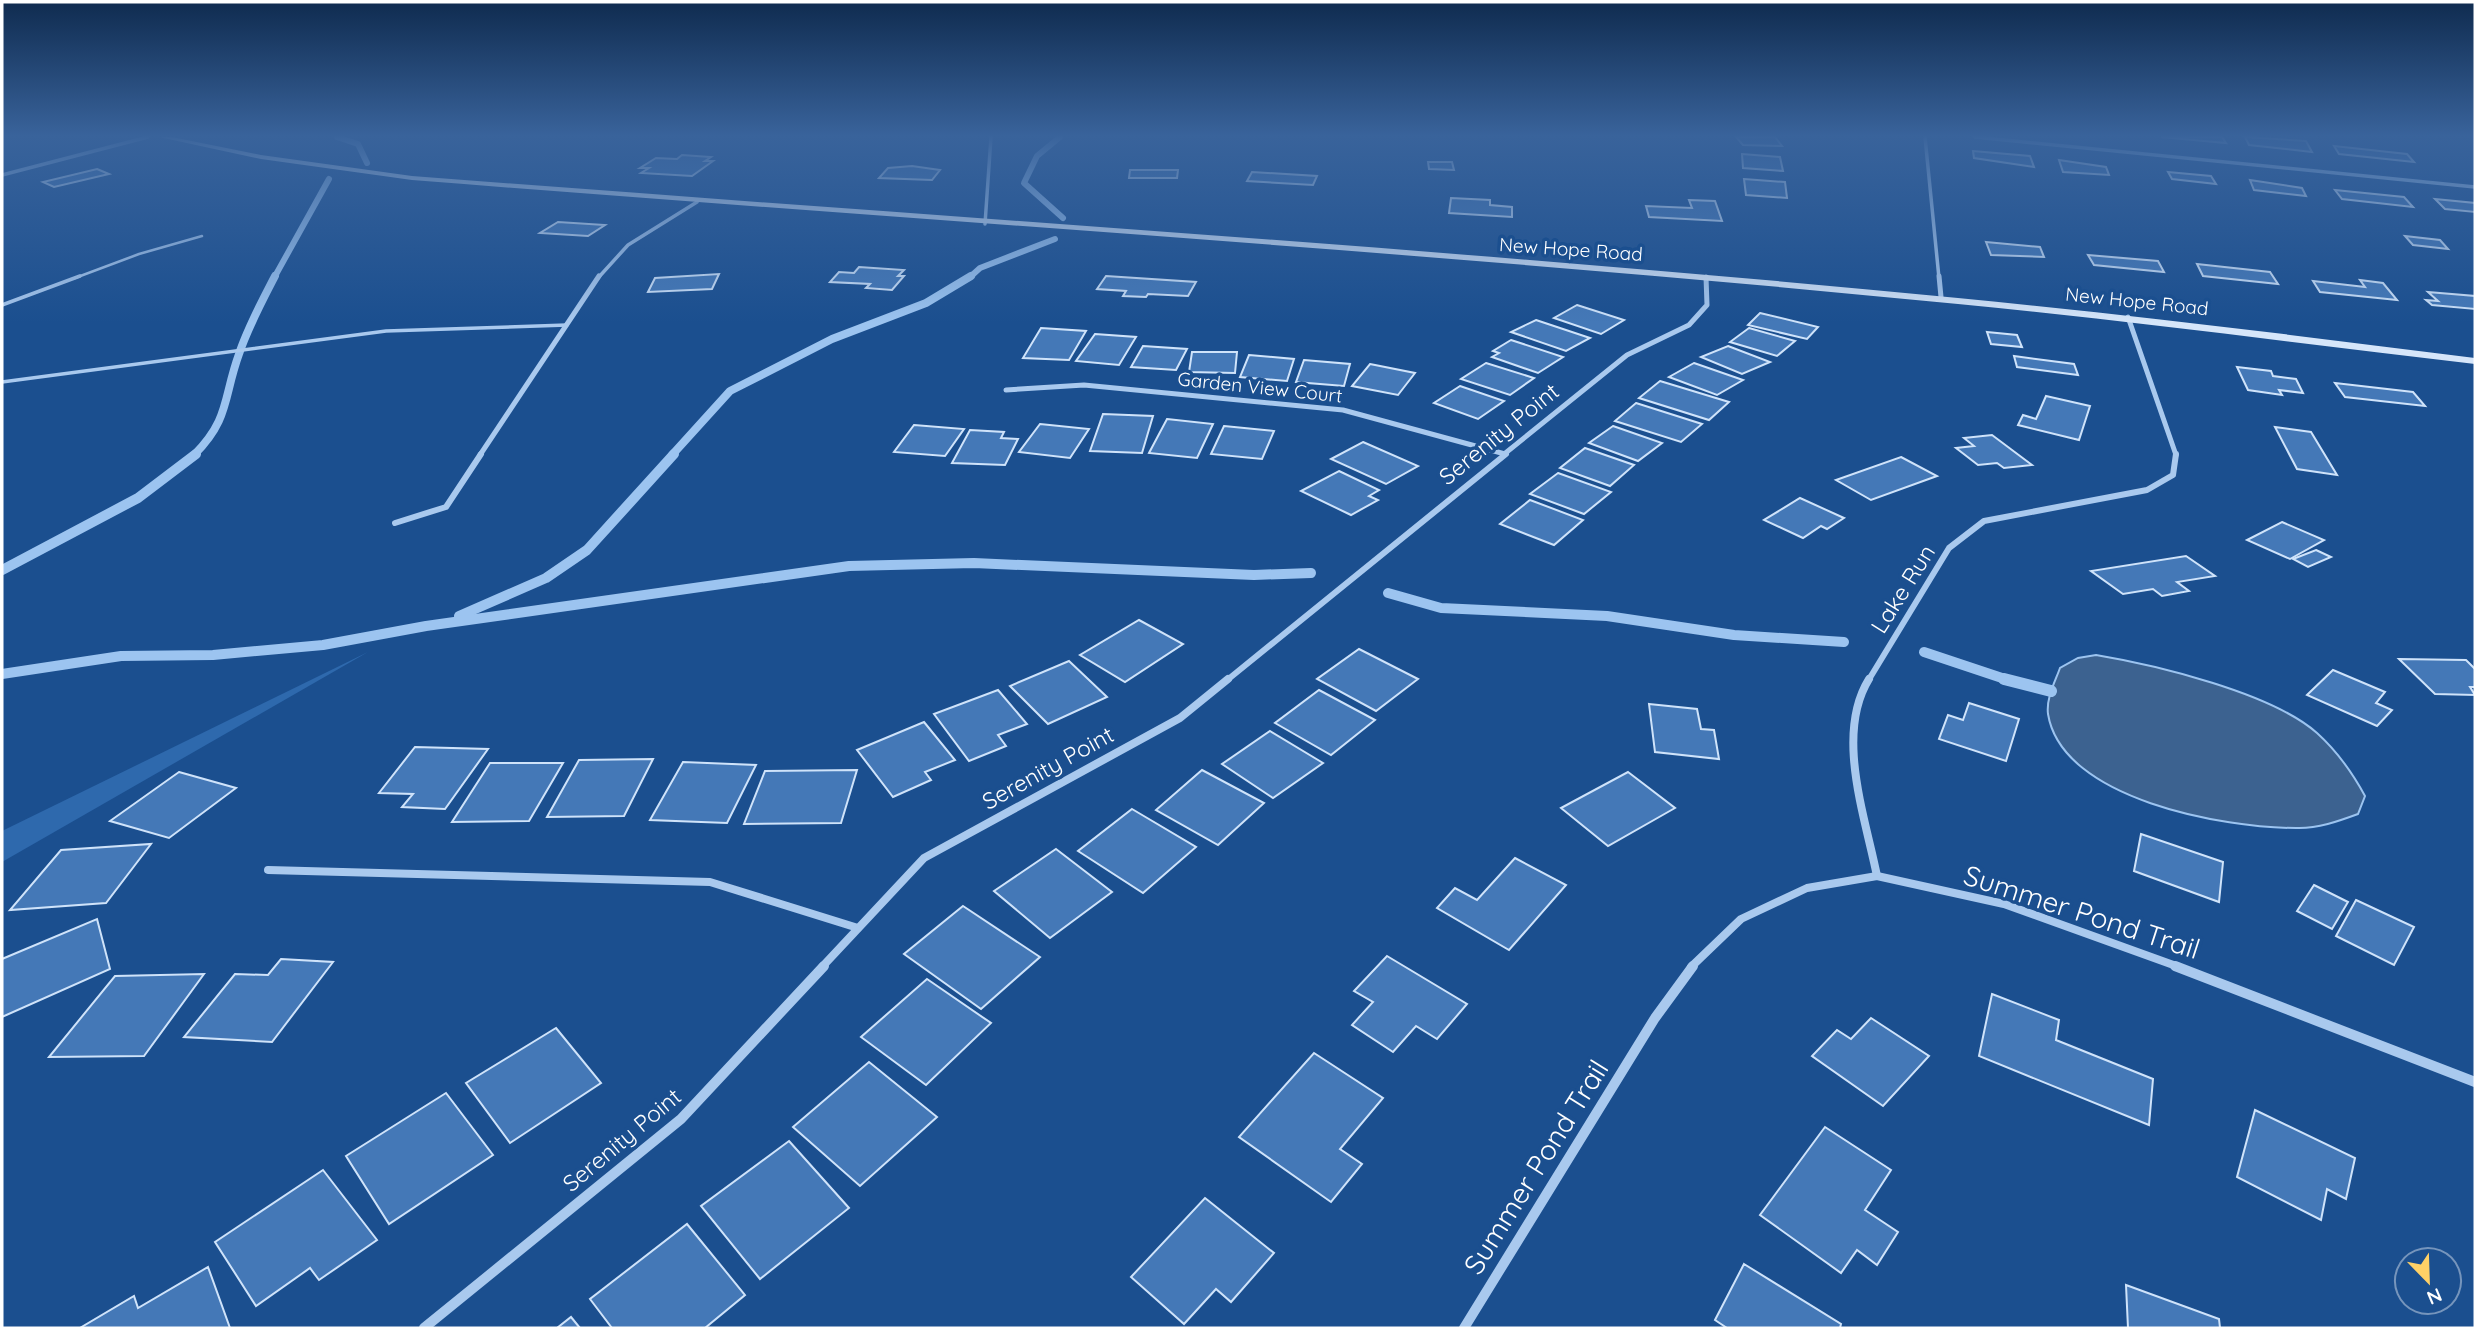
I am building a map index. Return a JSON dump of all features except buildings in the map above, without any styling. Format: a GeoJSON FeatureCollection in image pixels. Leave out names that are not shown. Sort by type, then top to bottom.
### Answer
{"type":"FeatureCollection","features":[{"type":"Feature","properties":{"kind":"street","name":"New Hope Road"},"geometry":{"type":"LineString","coordinates":[[662,199],[1941,297],[2128,317],[2475,361]]}},
{"type":"Feature","properties":{"kind":"street"},"geometry":{"type":"LineString","coordinates":[[985,224],[987,199]]}},
{"type":"Feature","properties":{"kind":"street"},"geometry":{"type":"LineString","coordinates":[[1931,199],[1941,297]]}},
{"type":"Feature","properties":{"kind":"street"},"geometry":{"type":"LineString","coordinates":[[394,523],[446,507],[606,266],[628,245],[697,202]]}},
{"type":"Feature","properties":{"kind":"street","name":"Serenity Point"},"geometry":{"type":"LineString","coordinates":[[424,1328],[681,1119],[923,858],[1180,718],[1628,355],[1689,325],[1707,305],[1706,277]]}},
{"type":"Feature","properties":{"kind":"street","name":"Lake Run"},"geometry":{"type":"LineString","coordinates":[[1877,876],[1851,740],[1858,697],[1949,548],[1984,521],[2019,512],[2147,490],[2173,475],[2176,452],[2128,317]]}},
{"type":"Feature","properties":{"kind":"street","name":"Garden View Court"},"geometry":{"type":"LineString","coordinates":[[1006,390],[1084,385],[1343,410],[1505,454]]}},
{"type":"Feature","properties":{"kind":"street"},"geometry":{"type":"LineString","coordinates":[[268,870],[710,882],[858,928]]}},
{"type":"Feature","properties":{"kind":"street","name":"Summer Pond Trail"},"geometry":{"type":"LineString","coordinates":[[1464,1328],[1655,1018],[1691,967],[1741,919],[1807,888],[1877,876],[2004,904],[2234,987],[2475,1082]]}},
{"type":"Feature","properties":{"kind":"lane"},"geometry":{"type":"LineString","coordinates":[[2,305],[139,254],[202,236]]}},
{"type":"Feature","properties":{"kind":"lane"},"geometry":{"type":"LineString","coordinates":[[2,382],[386,331],[567,325]]}},
{"type":"Feature","properties":{"kind":"shaded area"},"geometry":{"type":"Polygon","coordinates":[[[368,652],[2,862],[2,831],[368,652]]]}},
{"type":"Feature","properties":{"kind":"shaded area"},"geometry":{"type":"Polygon","coordinates":[[[2096,655],[2212,683],[2272,705],[2297,719],[2325,740],[2355,779],[2365,796],[2358,814],[2312,827],[2266,827],[2190,815],[2114,788],[2083,768],[2060,744],[2048,714],[2050,696],[2060,668],[2078,658],[2096,655]]]}},
{"type":"Feature","properties":{"kind":"waterway"},"geometry":{"type":"LineString","coordinates":[[274,278],[318,199]]}},
{"type":"Feature","properties":{"kind":"waterway"},"geometry":{"type":"LineString","coordinates":[[1042,199],[1063,218]]}},
{"type":"Feature","properties":{"kind":"waterway"},"geometry":{"type":"LineString","coordinates":[[969,278],[980,268],[1055,239]]}},
{"type":"Feature","properties":{"kind":"waterway"},"geometry":{"type":"LineString","coordinates":[[672,455],[730,391],[832,339],[926,303],[971,276]]}},
{"type":"Feature","properties":{"kind":"waterway"},"geometry":{"type":"LineString","coordinates":[[194,455],[206,442],[220,419],[243,344],[274,278]]}},
{"type":"Feature","properties":{"kind":"waterway"},"geometry":{"type":"LineString","coordinates":[[2,570],[138,498],[196,454]]}},
{"type":"Feature","properties":{"kind":"waterway"},"geometry":{"type":"LineString","coordinates":[[459,616],[546,578],[587,550],[674,454]]}},
{"type":"Feature","properties":{"kind":"waterway"},"geometry":{"type":"LineString","coordinates":[[2,674],[121,656],[213,655],[323,645],[426,626],[849,566],[974,563],[1254,575],[1311,573]]}},
{"type":"Feature","properties":{"kind":"waterway"},"geometry":{"type":"LineString","coordinates":[[1388,593],[1441,608],[1607,616],[1734,635],[1844,642]]}},
{"type":"Feature","properties":{"kind":"waterway"},"geometry":{"type":"LineString","coordinates":[[1924,652],[2008,680]]}},
{"type":"Feature","properties":{"kind":"waterway"},"geometry":{"type":"LineString","coordinates":[[2004,679],[2008,680]]}},
{"type":"Feature","properties":{"kind":"waterway"},"geometry":{"type":"LineString","coordinates":[[2008,680],[2051,691]]}}]}
